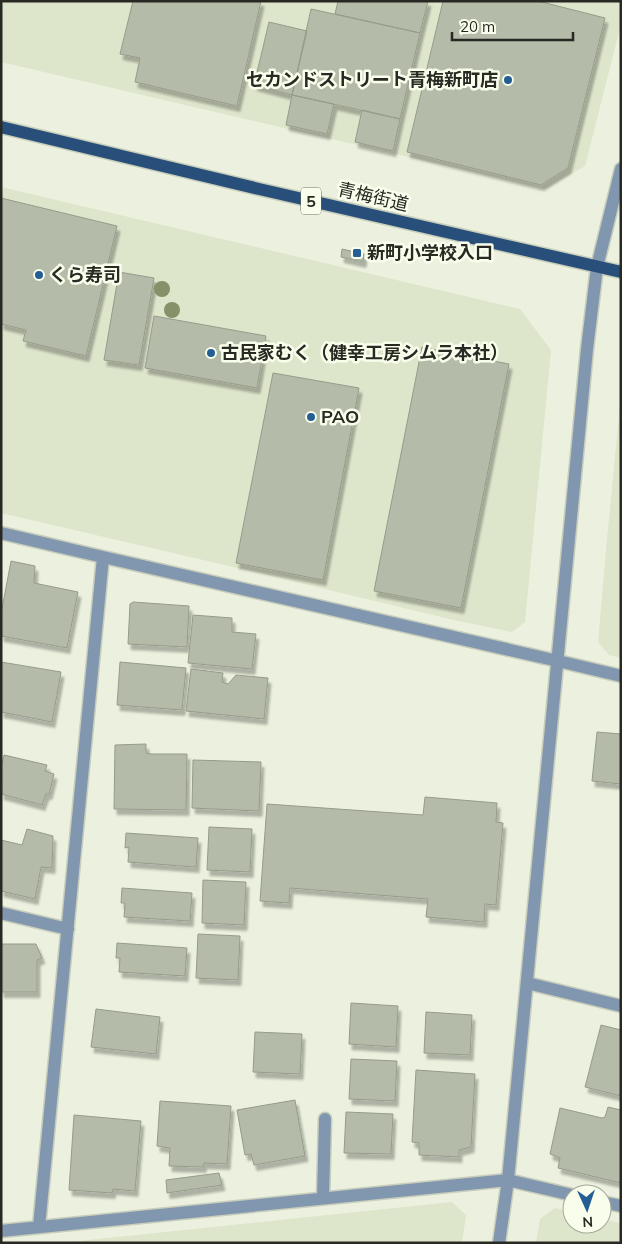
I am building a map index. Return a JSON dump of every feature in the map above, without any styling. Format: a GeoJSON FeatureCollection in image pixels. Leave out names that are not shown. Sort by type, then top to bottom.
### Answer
{"type":"FeatureCollection","features":[{"type":"Feature","properties":{"kind":"main road","name":"青梅街道"},"geometry":{"type":"LineString","coordinates":[[1,127],[621,272]]}},
{"type":"Feature","properties":{"kind":"street"},"geometry":{"type":"LineString","coordinates":[[499,1243],[508,1180],[586,358],[597,267],[621,169]]}},
{"type":"Feature","properties":{"kind":"street"},"geometry":{"type":"LineString","coordinates":[[1,533],[621,676]]}},
{"type":"Feature","properties":{"kind":"street"},"geometry":{"type":"LineString","coordinates":[[39,1227],[103,557]]}},
{"type":"Feature","properties":{"kind":"street"},"geometry":{"type":"LineString","coordinates":[[1,913],[68,929]]}},
{"type":"Feature","properties":{"kind":"street"},"geometry":{"type":"LineString","coordinates":[[527,984],[621,1006]]}},
{"type":"Feature","properties":{"kind":"street"},"geometry":{"type":"LineString","coordinates":[[323,1198],[325,1119]]}},
{"type":"Feature","properties":{"kind":"street"},"geometry":{"type":"LineString","coordinates":[[1,1230],[508,1180],[562,1193]]}},
{"type":"Feature","properties":{"kind":"shaded area"},"geometry":{"type":"Polygon","coordinates":[[[1,1],[621,1],[621,24],[585,166],[546,189],[1,62],[1,1]]]}},
{"type":"Feature","properties":{"kind":"shaded area"},"geometry":{"type":"Polygon","coordinates":[[[1,187],[520,309],[551,350],[525,622],[512,632],[458,621],[1,513],[1,187]]]}},
{"type":"Feature","properties":{"kind":"shaded area"},"geometry":{"type":"Polygon","coordinates":[[[621,396],[621,658],[609,655],[598,642],[621,396]]]}},
{"type":"Feature","properties":{"kind":"shaded area"},"geometry":{"type":"Polygon","coordinates":[[[452,1202],[466,1215],[462,1243],[60,1243],[452,1202]]]}},
{"type":"Feature","properties":{"kind":"shaded area"},"geometry":{"type":"Polygon","coordinates":[[[555,1208],[562,1210],[562,1234],[612,1234],[612,1221],[621,1223],[621,1243],[536,1243],[540,1219],[555,1208]]]}},
{"type":"Feature","properties":{"kind":"building"},"geometry":{"type":"Polygon","coordinates":[[[133,1],[261,1],[237,106],[135,82],[140,58],[120,54],[133,1]]]}},
{"type":"Feature","properties":{"kind":"building"},"geometry":{"type":"Polygon","coordinates":[[[338,1],[428,1],[420,33],[335,14],[338,1]]]}},
{"type":"Feature","properties":{"kind":"building"},"geometry":{"type":"Polygon","coordinates":[[[443,1],[538,1],[605,18],[568,168],[541,185],[407,152],[443,1]]]}},
{"type":"Feature","properties":{"kind":"building"},"geometry":{"type":"Polygon","coordinates":[[[311,9],[420,33],[400,119],[292,95],[311,9]]]}},
{"type":"Feature","properties":{"kind":"building"},"geometry":{"type":"Polygon","coordinates":[[[269,22],[307,31],[292,95],[254,85],[269,22]]]}},
{"type":"Feature","properties":{"kind":"building"},"geometry":{"type":"Polygon","coordinates":[[[292,95],[334,104],[327,134],[286,125],[292,95]]]}},
{"type":"Feature","properties":{"kind":"building"},"geometry":{"type":"Polygon","coordinates":[[[362,110],[400,119],[393,151],[355,142],[362,110]]]}},
{"type":"Feature","properties":{"kind":"building"},"geometry":{"type":"Polygon","coordinates":[[[1,198],[117,226],[86,356],[23,341],[26,330],[1,324],[1,198]]]}},
{"type":"Feature","properties":{"kind":"building"},"geometry":{"type":"Polygon","coordinates":[[[342,249],[364,254],[363,262],[341,257],[342,249]]]}},
{"type":"Feature","properties":{"kind":"building"},"geometry":{"type":"Polygon","coordinates":[[[119,272],[154,278],[139,365],[104,360],[119,272]]]}},
{"type":"Feature","properties":{"kind":"building"},"geometry":{"type":"Polygon","coordinates":[[[154,316],[266,336],[257,388],[145,368],[154,316]]]}},
{"type":"Feature","properties":{"kind":"building"},"geometry":{"type":"Polygon","coordinates":[[[422,347],[509,364],[461,608],[374,591],[422,347]]]}},
{"type":"Feature","properties":{"kind":"building"},"geometry":{"type":"Polygon","coordinates":[[[273,373],[359,388],[323,580],[236,563],[273,373]]]}},
{"type":"Feature","properties":{"kind":"building"},"geometry":{"type":"Polygon","coordinates":[[[11,561],[35,566],[34,583],[78,592],[67,648],[1,636],[1,614],[11,561]]]}},
{"type":"Feature","properties":{"kind":"building"},"geometry":{"type":"Polygon","coordinates":[[[133,602],[189,606],[187,647],[128,644],[130,604],[133,602]]]}},
{"type":"Feature","properties":{"kind":"building"},"geometry":{"type":"Polygon","coordinates":[[[193,615],[232,618],[232,632],[256,634],[252,669],[188,663],[193,615]]]}},
{"type":"Feature","properties":{"kind":"building"},"geometry":{"type":"Polygon","coordinates":[[[1,662],[61,672],[52,722],[1,712],[1,662]]]}},
{"type":"Feature","properties":{"kind":"building"},"geometry":{"type":"Polygon","coordinates":[[[120,662],[186,668],[182,710],[117,705],[120,662]]]}},
{"type":"Feature","properties":{"kind":"building"},"geometry":{"type":"Polygon","coordinates":[[[191,669],[223,673],[222,682],[228,684],[236,675],[268,678],[264,719],[186,711],[191,669]]]}},
{"type":"Feature","properties":{"kind":"building"},"geometry":{"type":"Polygon","coordinates":[[[597,732],[621,734],[621,784],[592,781],[597,732]]]}},
{"type":"Feature","properties":{"kind":"building"},"geometry":{"type":"Polygon","coordinates":[[[146,744],[146,753],[187,754],[186,810],[114,809],[115,745],[146,744]]]}},
{"type":"Feature","properties":{"kind":"building"},"geometry":{"type":"Polygon","coordinates":[[[4,755],[47,765],[45,771],[54,774],[49,794],[46,794],[42,805],[1,794],[1,767],[4,755]]]}},
{"type":"Feature","properties":{"kind":"building"},"geometry":{"type":"Polygon","coordinates":[[[193,760],[261,762],[259,811],[192,808],[193,760]]]}},
{"type":"Feature","properties":{"kind":"building"},"geometry":{"type":"Polygon","coordinates":[[[425,797],[497,803],[496,822],[503,823],[496,905],[485,904],[484,922],[426,917],[428,899],[290,888],[289,903],[260,901],[267,804],[423,815],[425,797]]]}},
{"type":"Feature","properties":{"kind":"building"},"geometry":{"type":"Polygon","coordinates":[[[209,827],[252,829],[250,872],[207,870],[209,827]]]}},
{"type":"Feature","properties":{"kind":"building"},"geometry":{"type":"Polygon","coordinates":[[[27,829],[53,836],[52,868],[41,867],[35,899],[1,891],[1,840],[22,845],[27,829]]]}},
{"type":"Feature","properties":{"kind":"building"},"geometry":{"type":"Polygon","coordinates":[[[126,833],[198,838],[196,867],[128,862],[129,847],[125,848],[126,833]]]}},
{"type":"Feature","properties":{"kind":"building"},"geometry":{"type":"Polygon","coordinates":[[[203,880],[246,882],[244,925],[202,923],[203,880]]]}},
{"type":"Feature","properties":{"kind":"building"},"geometry":{"type":"Polygon","coordinates":[[[122,888],[192,893],[190,921],[124,917],[125,903],[121,903],[122,888]]]}},
{"type":"Feature","properties":{"kind":"building"},"geometry":{"type":"Polygon","coordinates":[[[198,934],[240,936],[238,980],[196,978],[198,934]]]}},
{"type":"Feature","properties":{"kind":"building"},"geometry":{"type":"Polygon","coordinates":[[[117,943],[187,948],[185,976],[119,972],[120,958],[116,958],[117,943]]]}},
{"type":"Feature","properties":{"kind":"building"},"geometry":{"type":"Polygon","coordinates":[[[1,944],[36,944],[42,958],[37,960],[37,992],[1,992],[1,944]]]}},
{"type":"Feature","properties":{"kind":"building"},"geometry":{"type":"Polygon","coordinates":[[[351,1003],[398,1006],[396,1047],[349,1044],[351,1003]]]}},
{"type":"Feature","properties":{"kind":"building"},"geometry":{"type":"Polygon","coordinates":[[[96,1009],[160,1017],[156,1054],[91,1047],[96,1009]]]}},
{"type":"Feature","properties":{"kind":"building"},"geometry":{"type":"Polygon","coordinates":[[[426,1012],[472,1015],[470,1055],[424,1053],[426,1012]]]}},
{"type":"Feature","properties":{"kind":"building"},"geometry":{"type":"Polygon","coordinates":[[[601,1025],[621,1030],[621,1096],[585,1087],[601,1025]]]}},
{"type":"Feature","properties":{"kind":"building"},"geometry":{"type":"Polygon","coordinates":[[[255,1032],[302,1034],[300,1074],[253,1072],[255,1032]]]}},
{"type":"Feature","properties":{"kind":"building"},"geometry":{"type":"Polygon","coordinates":[[[351,1059],[397,1061],[395,1101],[349,1099],[351,1059]]]}},
{"type":"Feature","properties":{"kind":"building"},"geometry":{"type":"Polygon","coordinates":[[[416,1070],[475,1074],[471,1147],[459,1150],[459,1157],[419,1155],[419,1143],[412,1142],[416,1070]]]}},
{"type":"Feature","properties":{"kind":"building"},"geometry":{"type":"Polygon","coordinates":[[[295,1100],[305,1156],[254,1165],[251,1154],[245,1155],[237,1110],[295,1100]]]}},
{"type":"Feature","properties":{"kind":"building"},"geometry":{"type":"Polygon","coordinates":[[[160,1101],[231,1106],[227,1164],[204,1163],[203,1167],[169,1166],[170,1148],[157,1146],[160,1101]]]}},
{"type":"Feature","properties":{"kind":"building"},"geometry":{"type":"Polygon","coordinates":[[[608,1107],[621,1110],[621,1183],[558,1168],[560,1158],[550,1154],[560,1108],[602,1118],[605,1117],[608,1107]]]}},
{"type":"Feature","properties":{"kind":"building"},"geometry":{"type":"Polygon","coordinates":[[[346,1112],[393,1114],[391,1154],[344,1153],[346,1112]]]}},
{"type":"Feature","properties":{"kind":"building"},"geometry":{"type":"Polygon","coordinates":[[[74,1115],[141,1121],[135,1191],[113,1189],[112,1193],[69,1190],[74,1115]]]}},
{"type":"Feature","properties":{"kind":"building"},"geometry":{"type":"Polygon","coordinates":[[[219,1173],[222,1185],[167,1193],[166,1180],[219,1173]]]}},
{"type":"Feature","properties":{"kind":"place","name":"セカンドストリート青梅新町店"},"geometry":{"type":"Point","coordinates":[508,80]}},
{"type":"Feature","properties":{"kind":"place","name":"新町小学校入口"},"geometry":{"type":"Point","coordinates":[357,253]}},
{"type":"Feature","properties":{"kind":"place","name":"くら寿司"},"geometry":{"type":"Point","coordinates":[39,275]}},
{"type":"Feature","properties":{"kind":"place","name":"古民家むく（健幸工房シムラ本社）"},"geometry":{"type":"Point","coordinates":[211,353]}},
{"type":"Feature","properties":{"kind":"place","name":"PAO"},"geometry":{"type":"Point","coordinates":[311,417]}}]}
